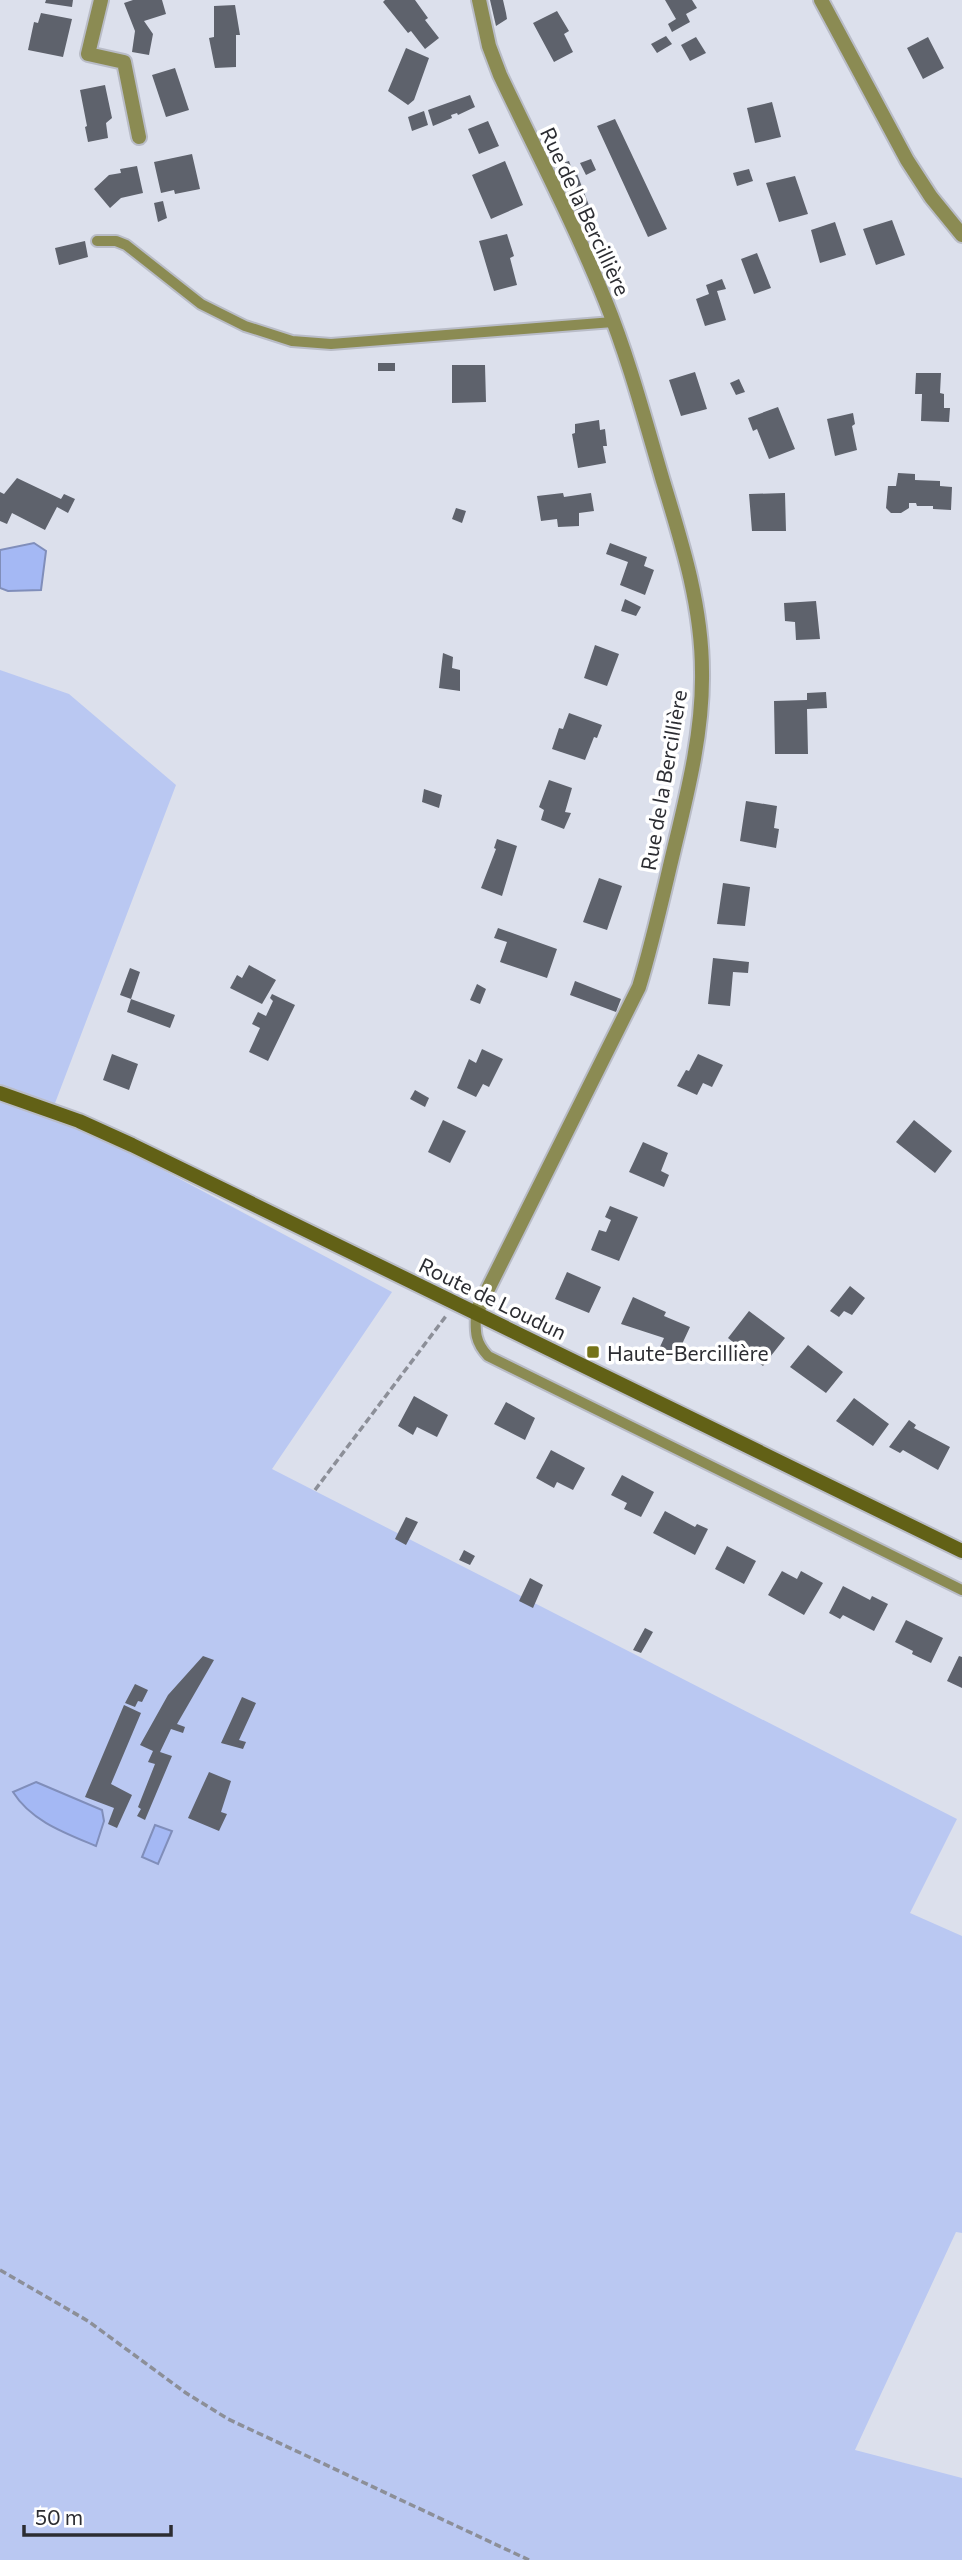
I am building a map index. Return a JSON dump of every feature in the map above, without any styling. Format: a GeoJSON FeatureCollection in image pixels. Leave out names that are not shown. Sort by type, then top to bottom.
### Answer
{"type":"FeatureCollection","features":[{"type":"Feature","properties":{"kind":"main road","name":"Route de Loudun"},"geometry":{"type":"LineString","coordinates":[[0,1093],[79,1121],[132,1144],[962,1551]]}},
{"type":"Feature","properties":{"kind":"street"},"geometry":{"type":"LineString","coordinates":[[101,0],[88,54],[124,62],[139,137]]}},
{"type":"Feature","properties":{"kind":"street","name":"Rue de la Bercillière"},"geometry":{"type":"LineString","coordinates":[[476,1313],[639,987],[685,800],[697,736],[702,671],[700,638],[689,571],[638,396],[613,322],[589,264],[500,75],[489,46],[479,0]]}},
{"type":"Feature","properties":{"kind":"street"},"geometry":{"type":"LineString","coordinates":[[821,0],[907,160],[931,197],[962,235]]}},
{"type":"Feature","properties":{"kind":"lane"},"geometry":{"type":"LineString","coordinates":[[97,241],[116,241],[126,245],[201,304],[245,326],[292,341],[331,344],[613,322]]}},
{"type":"Feature","properties":{"kind":"lane"},"geometry":{"type":"LineString","coordinates":[[476,1313],[475,1334],[478,1345],[488,1356],[962,1590]]}},
{"type":"Feature","properties":{"kind":"path"},"geometry":{"type":"LineString","coordinates":[[315,1490],[456,1303]]}},
{"type":"Feature","properties":{"kind":"path"},"geometry":{"type":"LineString","coordinates":[[0,2270],[88,2321],[186,2393],[228,2419],[529,2560]]}},
{"type":"Feature","properties":{"kind":"shaded area"},"geometry":{"type":"Polygon","coordinates":[[[34,543],[46,551],[41,590],[8,591],[0,588],[0,550],[34,543]]]}},
{"type":"Feature","properties":{"kind":"shaded area"},"geometry":{"type":"Polygon","coordinates":[[[0,670],[69,694],[176,785],[52,1111],[392,1292],[272,1469],[957,1819],[910,1913],[962,1936],[962,2233],[956,2232],[855,2450],[962,2478],[962,2560],[0,2560],[0,670]]]}},
{"type":"Feature","properties":{"kind":"shaded area"},"geometry":{"type":"Polygon","coordinates":[[[36,1782],[102,1810],[104,1821],[96,1846],[50,1825],[20,1802],[13,1792],[36,1782]]]}},
{"type":"Feature","properties":{"kind":"shaded area"},"geometry":{"type":"Polygon","coordinates":[[[155,1825],[172,1831],[158,1864],[142,1857],[155,1825]]]}},
{"type":"Feature","properties":{"kind":"building"},"geometry":{"type":"Polygon","coordinates":[[[46,0],[73,0],[72,7],[45,3],[46,0]]]}},
{"type":"Feature","properties":{"kind":"building"},"geometry":{"type":"Polygon","coordinates":[[[133,0],[162,0],[166,14],[144,21],[153,34],[149,55],[132,52],[135,31],[124,3],[133,0]]]}},
{"type":"Feature","properties":{"kind":"building"},"geometry":{"type":"Polygon","coordinates":[[[415,0],[428,18],[425,20],[439,38],[425,49],[411,31],[408,33],[383,2],[415,0]]]}},
{"type":"Feature","properties":{"kind":"building"},"geometry":{"type":"Polygon","coordinates":[[[490,0],[503,0],[506,13],[507,19],[496,26],[490,0]]]}},
{"type":"Feature","properties":{"kind":"building"},"geometry":{"type":"Polygon","coordinates":[[[665,0],[692,0],[697,8],[686,14],[690,22],[672,32],[668,24],[676,19],[665,0]]]}},
{"type":"Feature","properties":{"kind":"building"},"geometry":{"type":"Polygon","coordinates":[[[235,5],[240,35],[236,35],[236,67],[215,68],[209,38],[214,37],[214,6],[235,5]]]}},
{"type":"Feature","properties":{"kind":"building"},"geometry":{"type":"Polygon","coordinates":[[[557,11],[569,31],[564,34],[573,52],[554,62],[533,23],[557,11]]]}},
{"type":"Feature","properties":{"kind":"building"},"geometry":{"type":"Polygon","coordinates":[[[41,13],[72,19],[63,57],[28,50],[34,22],[38,23],[41,13]]]}},
{"type":"Feature","properties":{"kind":"building"},"geometry":{"type":"Polygon","coordinates":[[[666,36],[672,44],[657,53],[651,44],[666,36]]]}},
{"type":"Feature","properties":{"kind":"building"},"geometry":{"type":"Polygon","coordinates":[[[696,37],[706,53],[690,61],[681,45],[696,37]]]}},
{"type":"Feature","properties":{"kind":"building"},"geometry":{"type":"Polygon","coordinates":[[[928,37],[944,68],[923,79],[907,48],[928,37]]]}},
{"type":"Feature","properties":{"kind":"building"},"geometry":{"type":"Polygon","coordinates":[[[406,48],[429,58],[414,100],[408,105],[388,91],[406,48]]]}},
{"type":"Feature","properties":{"kind":"building"},"geometry":{"type":"Polygon","coordinates":[[[175,68],[189,110],[166,117],[152,75],[175,68]]]}},
{"type":"Feature","properties":{"kind":"building"},"geometry":{"type":"Polygon","coordinates":[[[105,85],[112,118],[106,123],[108,138],[88,142],[80,90],[105,85]]]}},
{"type":"Feature","properties":{"kind":"building"},"geometry":{"type":"Polygon","coordinates":[[[470,95],[475,107],[458,115],[451,115],[452,118],[433,126],[428,110],[470,95]]]}},
{"type":"Feature","properties":{"kind":"building"},"geometry":{"type":"Polygon","coordinates":[[[772,102],[781,137],[755,143],[747,108],[772,102]]]}},
{"type":"Feature","properties":{"kind":"building"},"geometry":{"type":"Polygon","coordinates":[[[424,111],[428,125],[412,131],[408,117],[424,111]]]}},
{"type":"Feature","properties":{"kind":"building"},"geometry":{"type":"Polygon","coordinates":[[[615,119],[667,229],[648,237],[597,126],[615,119]]]}},
{"type":"Feature","properties":{"kind":"building"},"geometry":{"type":"Polygon","coordinates":[[[488,121],[499,146],[479,154],[468,129],[488,121]]]}},
{"type":"Feature","properties":{"kind":"building"},"geometry":{"type":"Polygon","coordinates":[[[192,154],[200,189],[175,194],[174,190],[161,193],[154,162],[192,154]]]}},
{"type":"Feature","properties":{"kind":"building"},"geometry":{"type":"Polygon","coordinates":[[[591,159],[596,170],[586,175],[580,163],[591,159]]]}},
{"type":"Feature","properties":{"kind":"building"},"geometry":{"type":"Polygon","coordinates":[[[505,161],[523,205],[491,219],[472,175],[505,161]]]}},
{"type":"Feature","properties":{"kind":"building"},"geometry":{"type":"Polygon","coordinates":[[[569,161],[573,172],[576,171],[593,216],[586,220],[580,221],[555,165],[569,161]]]}},
{"type":"Feature","properties":{"kind":"building"},"geometry":{"type":"Polygon","coordinates":[[[137,166],[143,193],[121,198],[110,208],[94,189],[109,175],[121,173],[120,169],[137,166]]]}},
{"type":"Feature","properties":{"kind":"building"},"geometry":{"type":"Polygon","coordinates":[[[749,169],[753,181],[737,186],[733,173],[749,169]]]}},
{"type":"Feature","properties":{"kind":"building"},"geometry":{"type":"Polygon","coordinates":[[[795,176],[808,214],[779,222],[766,183],[795,176]]]}},
{"type":"Feature","properties":{"kind":"building"},"geometry":{"type":"Polygon","coordinates":[[[163,201],[167,218],[158,222],[154,203],[163,201]]]}},
{"type":"Feature","properties":{"kind":"building"},"geometry":{"type":"Polygon","coordinates":[[[892,220],[905,255],[876,265],[863,229],[892,220]]]}},
{"type":"Feature","properties":{"kind":"building"},"geometry":{"type":"Polygon","coordinates":[[[835,222],[846,255],[820,263],[811,230],[835,222]]]}},
{"type":"Feature","properties":{"kind":"building"},"geometry":{"type":"Polygon","coordinates":[[[507,234],[514,256],[510,258],[517,285],[494,291],[479,241],[507,234]]]}},
{"type":"Feature","properties":{"kind":"building"},"geometry":{"type":"Polygon","coordinates":[[[85,241],[88,257],[59,265],[55,248],[85,241]]]}},
{"type":"Feature","properties":{"kind":"building"},"geometry":{"type":"Polygon","coordinates":[[[757,253],[771,288],[754,294],[741,259],[757,253]]]}},
{"type":"Feature","properties":{"kind":"building"},"geometry":{"type":"Polygon","coordinates":[[[722,279],[726,289],[717,291],[726,320],[705,326],[696,299],[709,294],[706,285],[722,279]]]}},
{"type":"Feature","properties":{"kind":"building"},"geometry":{"type":"Polygon","coordinates":[[[378,363],[395,363],[395,371],[378,371],[378,363]]]}},
{"type":"Feature","properties":{"kind":"building"},"geometry":{"type":"Polygon","coordinates":[[[452,365],[485,365],[486,402],[452,403],[452,365]]]}},
{"type":"Feature","properties":{"kind":"building"},"geometry":{"type":"Polygon","coordinates":[[[695,372],[707,409],[681,416],[669,380],[695,372]]]}},
{"type":"Feature","properties":{"kind":"building"},"geometry":{"type":"Polygon","coordinates":[[[916,373],[941,373],[940,393],[944,394],[944,408],[950,408],[949,422],[921,421],[922,394],[915,394],[916,373]]]}},
{"type":"Feature","properties":{"kind":"building"},"geometry":{"type":"Polygon","coordinates":[[[739,379],[745,392],[736,395],[730,383],[739,379]]]}},
{"type":"Feature","properties":{"kind":"building"},"geometry":{"type":"Polygon","coordinates":[[[778,407],[795,449],[769,459],[757,429],[753,431],[748,418],[778,407]]]}},
{"type":"Feature","properties":{"kind":"building"},"geometry":{"type":"Polygon","coordinates":[[[853,413],[855,424],[852,426],[857,450],[835,456],[827,419],[853,413]]]}},
{"type":"Feature","properties":{"kind":"building"},"geometry":{"type":"Polygon","coordinates":[[[599,420],[600,430],[605,429],[607,446],[603,446],[606,463],[578,468],[572,434],[575,433],[575,424],[599,420]]]}},
{"type":"Feature","properties":{"kind":"building"},"geometry":{"type":"Polygon","coordinates":[[[898,473],[915,474],[915,480],[940,481],[940,486],[952,487],[951,510],[909,503],[909,508],[901,513],[891,513],[886,508],[888,486],[896,486],[898,473]]]}},
{"type":"Feature","properties":{"kind":"building"},"geometry":{"type":"Polygon","coordinates":[[[17,478],[61,499],[64,494],[75,499],[68,513],[57,507],[45,530],[12,513],[7,524],[0,521],[0,492],[4,494],[17,478]]]}},
{"type":"Feature","properties":{"kind":"building"},"geometry":{"type":"Polygon","coordinates":[[[563,493],[564,497],[591,493],[594,511],[579,513],[579,526],[558,527],[557,519],[541,521],[537,496],[563,493]]]}},
{"type":"Feature","properties":{"kind":"building"},"geometry":{"type":"Polygon","coordinates":[[[785,493],[786,531],[752,531],[749,494],[785,493]]]}},
{"type":"Feature","properties":{"kind":"building"},"geometry":{"type":"Polygon","coordinates":[[[456,508],[466,511],[462,523],[452,519],[456,508]]]}},
{"type":"Feature","properties":{"kind":"building"},"geometry":{"type":"Polygon","coordinates":[[[610,543],[647,557],[644,566],[654,570],[645,595],[620,585],[628,562],[606,554],[610,543]]]}},
{"type":"Feature","properties":{"kind":"building"},"geometry":{"type":"Polygon","coordinates":[[[625,599],[641,607],[636,616],[621,611],[625,599]]]}},
{"type":"Feature","properties":{"kind":"building"},"geometry":{"type":"Polygon","coordinates":[[[816,601],[820,639],[796,640],[795,622],[785,621],[784,603],[816,601]]]}},
{"type":"Feature","properties":{"kind":"building"},"geometry":{"type":"Polygon","coordinates":[[[595,645],[619,654],[607,686],[584,678],[595,645]]]}},
{"type":"Feature","properties":{"kind":"building"},"geometry":{"type":"Polygon","coordinates":[[[443,653],[453,657],[452,668],[460,670],[460,691],[439,688],[443,653]]]}},
{"type":"Feature","properties":{"kind":"building"},"geometry":{"type":"Polygon","coordinates":[[[826,692],[827,708],[807,709],[808,754],[775,754],[774,701],[807,700],[807,693],[826,692]]]}},
{"type":"Feature","properties":{"kind":"building"},"geometry":{"type":"Polygon","coordinates":[[[569,713],[602,725],[585,760],[552,749],[559,728],[563,729],[569,713]]]}},
{"type":"Feature","properties":{"kind":"building"},"geometry":{"type":"Polygon","coordinates":[[[549,780],[572,788],[565,812],[571,813],[564,829],[541,820],[544,810],[539,807],[549,780]]]}},
{"type":"Feature","properties":{"kind":"building"},"geometry":{"type":"Polygon","coordinates":[[[424,789],[442,795],[439,808],[422,802],[424,789]]]}},
{"type":"Feature","properties":{"kind":"building"},"geometry":{"type":"Polygon","coordinates":[[[746,801],[777,806],[774,828],[779,829],[776,848],[740,841],[746,801]]]}},
{"type":"Feature","properties":{"kind":"building"},"geometry":{"type":"Polygon","coordinates":[[[497,839],[517,846],[502,896],[481,888],[496,849],[497,839]]]}},
{"type":"Feature","properties":{"kind":"building"},"geometry":{"type":"Polygon","coordinates":[[[599,878],[622,886],[607,930],[583,922],[599,878]]]}},
{"type":"Feature","properties":{"kind":"building"},"geometry":{"type":"Polygon","coordinates":[[[723,883],[750,887],[745,926],[717,924],[723,883]]]}},
{"type":"Feature","properties":{"kind":"building"},"geometry":{"type":"Polygon","coordinates":[[[498,928],[557,949],[547,978],[500,962],[507,942],[494,938],[498,928]]]}},
{"type":"Feature","properties":{"kind":"building"},"geometry":{"type":"Polygon","coordinates":[[[713,958],[749,962],[748,973],[733,972],[730,1006],[708,1004],[713,958]]]}},
{"type":"Feature","properties":{"kind":"building"},"geometry":{"type":"Polygon","coordinates":[[[249,965],[276,980],[262,1004],[230,988],[237,975],[242,978],[249,965]]]}},
{"type":"Feature","properties":{"kind":"building"},"geometry":{"type":"Polygon","coordinates":[[[130,968],[140,972],[131,999],[120,995],[130,968]]]}},
{"type":"Feature","properties":{"kind":"building"},"geometry":{"type":"Polygon","coordinates":[[[575,981],[621,999],[616,1012],[570,995],[575,981]]]}},
{"type":"Feature","properties":{"kind":"building"},"geometry":{"type":"Polygon","coordinates":[[[477,984],[486,989],[480,1004],[470,1000],[477,984]]]}},
{"type":"Feature","properties":{"kind":"building"},"geometry":{"type":"Polygon","coordinates":[[[272,994],[295,1005],[268,1061],[249,1052],[260,1028],[252,1024],[258,1012],[266,1016],[273,1001],[270,998],[272,994]]]}},
{"type":"Feature","properties":{"kind":"building"},"geometry":{"type":"Polygon","coordinates":[[[131,999],[175,1015],[170,1028],[127,1012],[131,999]]]}},
{"type":"Feature","properties":{"kind":"building"},"geometry":{"type":"Polygon","coordinates":[[[482,1049],[503,1059],[489,1087],[483,1084],[476,1097],[457,1088],[469,1059],[476,1063],[482,1049]]]}},
{"type":"Feature","properties":{"kind":"building"},"geometry":{"type":"Polygon","coordinates":[[[112,1054],[138,1064],[129,1090],[103,1080],[112,1054]]]}},
{"type":"Feature","properties":{"kind":"building"},"geometry":{"type":"Polygon","coordinates":[[[698,1054],[723,1065],[712,1087],[703,1083],[697,1095],[677,1086],[698,1054]]]}},
{"type":"Feature","properties":{"kind":"building"},"geometry":{"type":"Polygon","coordinates":[[[415,1090],[429,1098],[425,1107],[410,1099],[415,1090]]]}},
{"type":"Feature","properties":{"kind":"building"},"geometry":{"type":"Polygon","coordinates":[[[443,1120],[466,1131],[450,1163],[428,1152],[443,1120]]]}},
{"type":"Feature","properties":{"kind":"building"},"geometry":{"type":"Polygon","coordinates":[[[914,1120],[952,1151],[935,1173],[896,1142],[914,1120]]]}},
{"type":"Feature","properties":{"kind":"building"},"geometry":{"type":"Polygon","coordinates":[[[643,1142],[668,1153],[661,1171],[669,1175],[664,1187],[629,1172],[643,1142]]]}},
{"type":"Feature","properties":{"kind":"building"},"geometry":{"type":"Polygon","coordinates":[[[610,1206],[638,1217],[619,1261],[591,1250],[599,1230],[606,1232],[611,1220],[605,1217],[610,1206]]]}},
{"type":"Feature","properties":{"kind":"building"},"geometry":{"type":"Polygon","coordinates":[[[567,1272],[601,1287],[589,1313],[555,1299],[567,1272]]]}},
{"type":"Feature","properties":{"kind":"building"},"geometry":{"type":"Polygon","coordinates":[[[850,1286],[865,1298],[852,1315],[844,1311],[839,1317],[830,1311],[850,1286]]]}},
{"type":"Feature","properties":{"kind":"building"},"geometry":{"type":"Polygon","coordinates":[[[633,1297],[666,1312],[664,1316],[690,1327],[677,1355],[659,1349],[664,1338],[621,1324],[633,1297]]]}},
{"type":"Feature","properties":{"kind":"building"},"geometry":{"type":"Polygon","coordinates":[[[749,1311],[785,1338],[763,1366],[728,1338],[749,1311]]]}},
{"type":"Feature","properties":{"kind":"building"},"geometry":{"type":"Polygon","coordinates":[[[808,1345],[843,1372],[826,1393],[790,1367],[808,1345]]]}},
{"type":"Feature","properties":{"kind":"building"},"geometry":{"type":"Polygon","coordinates":[[[414,1396],[448,1415],[437,1437],[417,1427],[413,1435],[398,1426],[414,1396]]]}},
{"type":"Feature","properties":{"kind":"building"},"geometry":{"type":"Polygon","coordinates":[[[854,1398],[889,1424],[873,1446],[836,1421],[854,1398]]]}},
{"type":"Feature","properties":{"kind":"building"},"geometry":{"type":"Polygon","coordinates":[[[506,1402],[535,1418],[525,1440],[494,1424],[506,1402]]]}},
{"type":"Feature","properties":{"kind":"building"},"geometry":{"type":"Polygon","coordinates":[[[909,1420],[916,1425],[914,1428],[950,1447],[938,1470],[903,1450],[900,1453],[889,1447],[909,1420]]]}},
{"type":"Feature","properties":{"kind":"building"},"geometry":{"type":"Polygon","coordinates":[[[551,1450],[585,1468],[573,1490],[557,1482],[554,1488],[536,1478],[551,1450]]]}},
{"type":"Feature","properties":{"kind":"building"},"geometry":{"type":"Polygon","coordinates":[[[622,1475],[654,1492],[641,1517],[624,1509],[627,1503],[611,1495],[622,1475]]]}},
{"type":"Feature","properties":{"kind":"building"},"geometry":{"type":"Polygon","coordinates":[[[665,1511],[695,1527],[697,1524],[708,1529],[695,1555],[653,1533],[665,1511]]]}},
{"type":"Feature","properties":{"kind":"building"},"geometry":{"type":"Polygon","coordinates":[[[406,1517],[418,1522],[406,1545],[395,1539],[406,1517]]]}},
{"type":"Feature","properties":{"kind":"building"},"geometry":{"type":"Polygon","coordinates":[[[727,1546],[756,1561],[744,1584],[715,1569],[727,1546]]]}},
{"type":"Feature","properties":{"kind":"building"},"geometry":{"type":"Polygon","coordinates":[[[464,1550],[475,1556],[470,1565],[459,1560],[464,1550]]]}},
{"type":"Feature","properties":{"kind":"building"},"geometry":{"type":"Polygon","coordinates":[[[782,1571],[797,1579],[801,1571],[823,1583],[804,1615],[768,1595],[782,1571]]]}},
{"type":"Feature","properties":{"kind":"building"},"geometry":{"type":"Polygon","coordinates":[[[530,1578],[543,1585],[533,1608],[519,1601],[530,1578]]]}},
{"type":"Feature","properties":{"kind":"building"},"geometry":{"type":"Polygon","coordinates":[[[843,1586],[870,1600],[872,1596],[888,1604],[874,1631],[843,1615],[840,1619],[829,1613],[843,1586]]]}},
{"type":"Feature","properties":{"kind":"building"},"geometry":{"type":"Polygon","coordinates":[[[906,1620],[943,1638],[931,1663],[895,1642],[906,1620]]]}},
{"type":"Feature","properties":{"kind":"building"},"geometry":{"type":"Polygon","coordinates":[[[645,1628],[653,1632],[641,1653],[633,1650],[645,1628]]]}},
{"type":"Feature","properties":{"kind":"building"},"geometry":{"type":"Polygon","coordinates":[[[203,1656],[214,1660],[177,1724],[185,1727],[183,1733],[171,1729],[160,1752],[172,1756],[145,1820],[137,1816],[141,1809],[138,1807],[155,1764],[148,1762],[153,1751],[140,1745],[168,1695],[203,1656]]]}},
{"type":"Feature","properties":{"kind":"building"},"geometry":{"type":"Polygon","coordinates":[[[959,1656],[962,1657],[962,1688],[947,1681],[959,1656]]]}},
{"type":"Feature","properties":{"kind":"building"},"geometry":{"type":"Polygon","coordinates":[[[135,1684],[148,1690],[142,1702],[138,1701],[135,1707],[125,1703],[135,1684]]]}},
{"type":"Feature","properties":{"kind":"building"},"geometry":{"type":"Polygon","coordinates":[[[242,1697],[256,1703],[239,1740],[246,1742],[243,1749],[221,1743],[242,1697]]]}},
{"type":"Feature","properties":{"kind":"building"},"geometry":{"type":"Polygon","coordinates":[[[124,1705],[141,1713],[111,1784],[132,1795],[117,1828],[108,1824],[114,1808],[85,1797],[124,1705]]]}},
{"type":"Feature","properties":{"kind":"building"},"geometry":{"type":"Polygon","coordinates":[[[209,1772],[231,1781],[221,1812],[227,1814],[219,1831],[188,1818],[209,1772]]]}},
{"type":"Feature","properties":{"kind":"place","name":"Haute-Bercillière"},"geometry":{"type":"Point","coordinates":[593,1352]}}]}
